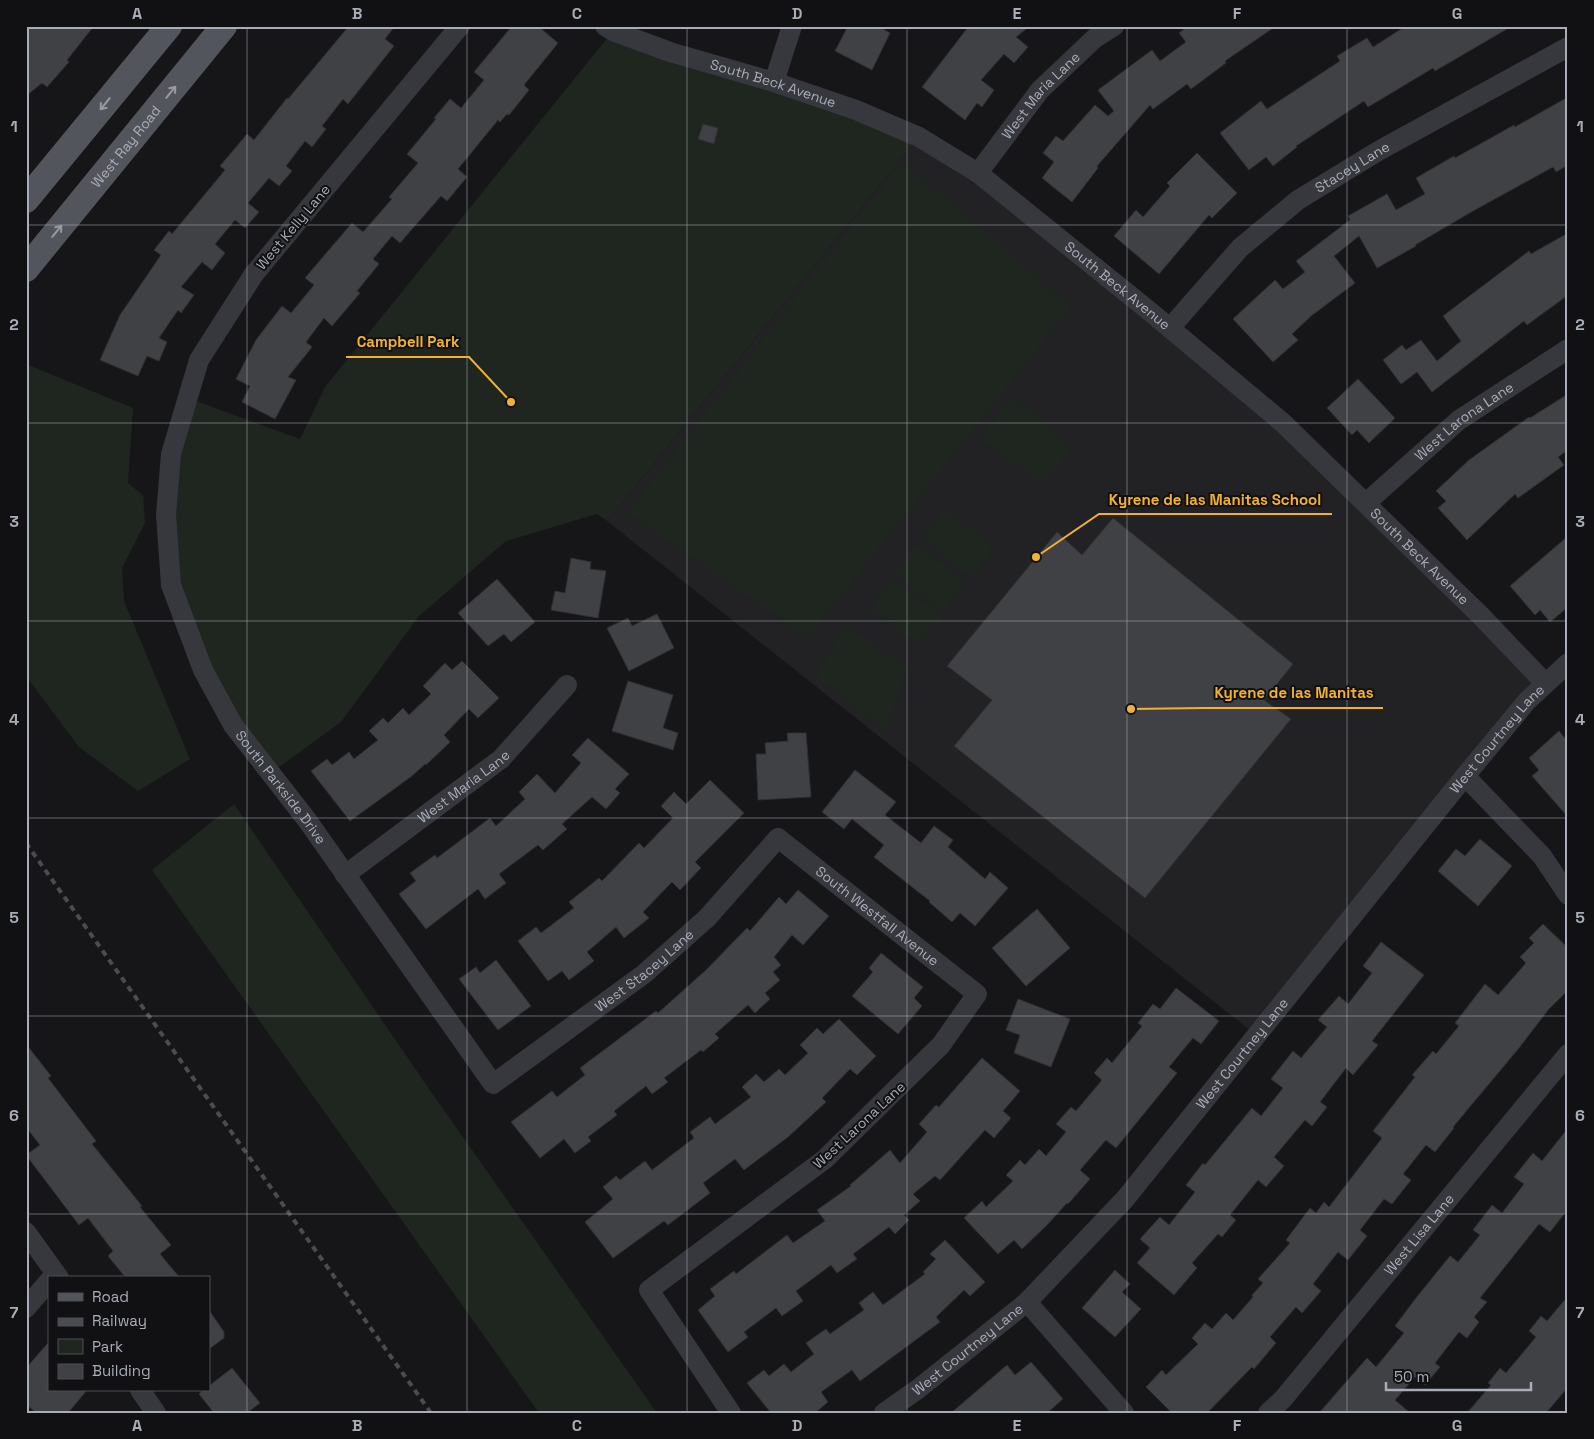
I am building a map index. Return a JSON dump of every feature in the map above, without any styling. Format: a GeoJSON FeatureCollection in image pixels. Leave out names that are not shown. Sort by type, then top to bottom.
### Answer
{"type":"FeatureCollection","features":[{"type":"Feature","properties":{"kind":"main road"},"geometry":{"type":"LineString","coordinates":[[26,200],[170,26]]}},
{"type":"Feature","properties":{"kind":"main road","name":"West Ray Road"},"geometry":{"type":"LineString","coordinates":[[26,269],[224,26]]}},
{"type":"Feature","properties":{"kind":"street","name":"West Kelly Lane"},"geometry":{"type":"LineString","coordinates":[[171,454],[199,360],[254,274],[460,26]]}},
{"type":"Feature","properties":{"kind":"street","name":"South Beck Avenue"},"geometry":{"type":"LineString","coordinates":[[605,26],[613,31],[670,52],[774,82],[856,110],[919,137],[978,173],[1284,423],[1481,616],[1545,683]]}},
{"type":"Feature","properties":{"kind":"street"},"geometry":{"type":"LineString","coordinates":[[774,82],[792,26]]}},
{"type":"Feature","properties":{"kind":"street","name":"West Maria Lane"},"geometry":{"type":"LineString","coordinates":[[978,173],[1040,90],[1095,38],[1114,26]]}},
{"type":"Feature","properties":{"kind":"street","name":"Stacey Lane"},"geometry":{"type":"LineString","coordinates":[[1170,328],[1240,248],[1298,200],[1380,150],[1568,48]]}},
{"type":"Feature","properties":{"kind":"street","name":"West Larona Lane"},"geometry":{"type":"LineString","coordinates":[[1366,503],[1460,420],[1568,349]]}},
{"type":"Feature","properties":{"kind":"street","name":"South Parkside Drive"},"geometry":{"type":"LineString","coordinates":[[171,454],[166,515],[171,585],[203,670],[233,725],[307,820],[493,1084]]}},
{"type":"Feature","properties":{"kind":"street","name":"West Courtney Lane"},"geometry":{"type":"LineString","coordinates":[[884,1413],[918,1389],[1027,1302],[1125,1199],[1465,776],[1527,701],[1568,663]]}},
{"type":"Feature","properties":{"kind":"street","name":"West Maria Lane"},"geometry":{"type":"LineString","coordinates":[[345,875],[500,759],[567,685]]}},
{"type":"Feature","properties":{"kind":"street"},"geometry":{"type":"LineString","coordinates":[[1465,776],[1542,856],[1568,895]]}},
{"type":"Feature","properties":{"kind":"street","name":"South Westfall Avenue"},"geometry":{"type":"LineString","coordinates":[[778,838],[977,994]]}},
{"type":"Feature","properties":{"kind":"street","name":"West Stacey Lane"},"geometry":{"type":"LineString","coordinates":[[493,1084],[644,974],[707,918],[778,838]]}},
{"type":"Feature","properties":{"kind":"street","name":"West Larona Lane"},"geometry":{"type":"LineString","coordinates":[[731,1413],[649,1290],[825,1159],[942,1045],[977,994]]}},
{"type":"Feature","properties":{"kind":"street","name":"West Lisa Lane"},"geometry":{"type":"LineString","coordinates":[[1268,1413],[1283,1399],[1568,1054]]}},
{"type":"Feature","properties":{"kind":"street"},"geometry":{"type":"LineString","coordinates":[[26,1232],[53,1276]]}},
{"type":"Feature","properties":{"kind":"street"},"geometry":{"type":"LineString","coordinates":[[26,1308],[48,1284]]}},
{"type":"Feature","properties":{"kind":"street"},"geometry":{"type":"LineString","coordinates":[[1027,1302],[1124,1413]]}},
{"type":"Feature","properties":{"kind":"street"},"geometry":{"type":"LineString","coordinates":[[141,1392],[156,1413]]}},
{"type":"Feature","properties":{"kind":"shaded area"},"geometry":{"type":"Polygon","coordinates":[[[919,137],[1153,314],[1545,683],[1256,1035],[607,521],[919,137]]]}},
{"type":"Feature","properties":{"kind":"green space"},"geometry":{"type":"Polygon","coordinates":[[[613,31],[919,137],[607,521],[597,514],[506,541],[419,616],[341,722],[271,773],[233,725],[171,585],[166,515],[188,398],[300,439],[325,387],[613,31]]]}},
{"type":"Feature","properties":{"kind":"green space"},"geometry":{"type":"Polygon","coordinates":[[[902,163],[994,239],[1070,307],[807,638],[628,512],[902,163]]]}},
{"type":"Feature","properties":{"kind":"green space"},"geometry":{"type":"Polygon","coordinates":[[[26,364],[133,408],[128,483],[143,495],[145,523],[122,568],[124,601],[190,759],[138,791],[79,747],[26,676],[26,364]]]}},
{"type":"Feature","properties":{"kind":"green space"},"geometry":{"type":"Polygon","coordinates":[[[1012,396],[1072,448],[1043,483],[979,439],[1012,396]]]}},
{"type":"Feature","properties":{"kind":"green space"},"geometry":{"type":"Polygon","coordinates":[[[945,509],[978,534],[993,550],[970,577],[921,538],[945,509]]]}},
{"type":"Feature","properties":{"kind":"green space"},"geometry":{"type":"Polygon","coordinates":[[[917,545],[966,582],[943,612],[895,573],[917,545]]]}},
{"type":"Feature","properties":{"kind":"green space"},"geometry":{"type":"Polygon","coordinates":[[[893,579],[942,618],[917,643],[870,609],[893,579]]]}},
{"type":"Feature","properties":{"kind":"green space"},"geometry":{"type":"Polygon","coordinates":[[[845,626],[908,668],[894,709],[884,729],[816,676],[845,626]]]}},
{"type":"Feature","properties":{"kind":"green space"},"geometry":{"type":"Polygon","coordinates":[[[234,804],[427,1086],[657,1413],[539,1413],[152,870],[234,804]]]}},
{"type":"Feature","properties":{"kind":"building"},"geometry":{"type":"Polygon","coordinates":[[[26,26],[94,26],[67,60],[69,62],[47,87],[42,83],[26,96],[26,26]]]}},
{"type":"Feature","properties":{"kind":"building"},"geometry":{"type":"Polygon","coordinates":[[[349,26],[395,26],[385,39],[394,46],[348,104],[343,99],[322,126],[326,129],[312,147],[305,141],[286,166],[292,171],[279,186],[269,178],[248,203],[259,212],[245,228],[235,220],[215,244],[225,253],[212,270],[202,262],[181,287],[194,295],[181,313],[178,310],[159,338],[167,342],[159,361],[147,356],[138,376],[100,360],[120,315],[161,255],[154,250],[169,231],[172,234],[225,170],[220,166],[247,134],[254,140],[287,98],[349,26]]]}},
{"type":"Feature","properties":{"kind":"building"},"geometry":{"type":"Polygon","coordinates":[[[512,26],[538,26],[558,43],[524,85],[529,90],[509,115],[507,114],[500,122],[498,120],[458,169],[467,177],[447,201],[441,196],[400,243],[392,236],[373,259],[379,264],[357,291],[360,293],[332,326],[324,318],[306,342],[312,347],[288,377],[296,380],[275,419],[242,402],[250,386],[236,379],[256,340],[282,306],[291,313],[314,285],[305,278],[352,223],[363,232],[392,199],[389,197],[418,163],[407,154],[450,99],[461,108],[484,80],[474,72],[512,26]]]}},
{"type":"Feature","properties":{"kind":"building"},"geometry":{"type":"Polygon","coordinates":[[[848,26],[878,26],[890,33],[872,70],[835,51],[848,26]]]}},
{"type":"Feature","properties":{"kind":"building"},"geometry":{"type":"Polygon","coordinates":[[[969,26],[1030,26],[1016,37],[1028,47],[1014,63],[1004,54],[981,80],[994,90],[982,107],[977,103],[965,120],[922,87],[969,26]]]}},
{"type":"Feature","properties":{"kind":"building"},"geometry":{"type":"Polygon","coordinates":[[[1188,26],[1276,26],[1225,61],[1226,63],[1191,89],[1187,84],[1153,109],[1150,105],[1097,166],[1098,168],[1072,202],[1042,178],[1054,162],[1043,153],[1056,136],[1063,141],[1095,105],[1108,116],[1114,111],[1098,90],[1152,50],[1160,61],[1186,42],[1179,33],[1188,26]]]}},
{"type":"Feature","properties":{"kind":"building"},"geometry":{"type":"Polygon","coordinates":[[[1406,26],[1512,26],[1435,71],[1433,68],[1368,107],[1364,101],[1296,146],[1273,166],[1266,157],[1249,170],[1220,133],[1261,101],[1267,109],[1340,61],[1337,56],[1367,38],[1373,47],[1406,26]]]}},
{"type":"Feature","properties":{"kind":"building"},"geometry":{"type":"Polygon","coordinates":[[[1568,97],[1568,165],[1556,172],[1553,167],[1473,211],[1377,268],[1359,236],[1334,256],[1355,283],[1311,316],[1292,334],[1298,340],[1273,362],[1233,319],[1275,280],[1283,289],[1305,272],[1296,261],[1350,220],[1348,216],[1387,194],[1396,210],[1425,194],[1416,178],[1514,125],[1515,127],[1568,97]]]}},
{"type":"Feature","properties":{"kind":"building"},"geometry":{"type":"Polygon","coordinates":[[[703,124],[718,128],[714,144],[698,139],[703,124]]]}},
{"type":"Feature","properties":{"kind":"building"},"geometry":{"type":"Polygon","coordinates":[[[1197,153],[1237,193],[1212,218],[1209,215],[1159,274],[1114,236],[1136,210],[1143,217],[1170,186],[1167,183],[1197,153]]]}},
{"type":"Feature","properties":{"kind":"building"},"geometry":{"type":"Polygon","coordinates":[[[1568,233],[1568,295],[1527,325],[1524,321],[1432,392],[1417,372],[1401,384],[1383,360],[1402,345],[1406,350],[1421,340],[1437,361],[1461,341],[1443,316],[1529,251],[1531,254],[1568,233]]]}},
{"type":"Feature","properties":{"kind":"building"},"geometry":{"type":"Polygon","coordinates":[[[1358,379],[1395,418],[1369,443],[1357,430],[1352,435],[1327,408],[1358,379]]]}},
{"type":"Feature","properties":{"kind":"building"},"geometry":{"type":"Polygon","coordinates":[[[1568,394],[1568,450],[1558,457],[1564,465],[1518,498],[1515,494],[1467,540],[1438,508],[1446,501],[1436,491],[1469,460],[1529,417],[1568,394]]]}},
{"type":"Feature","properties":{"kind":"building"},"geometry":{"type":"Polygon","coordinates":[[[1113,518],[1293,664],[1264,700],[1291,719],[1145,898],[954,746],[992,700],[947,666],[1057,532],[1082,555],[1113,518]]]}},
{"type":"Feature","properties":{"kind":"building"},"geometry":{"type":"Polygon","coordinates":[[[1568,536],[1568,607],[1550,622],[1540,610],[1535,615],[1510,586],[1568,536]]]}},
{"type":"Feature","properties":{"kind":"building"},"geometry":{"type":"Polygon","coordinates":[[[571,558],[591,562],[590,569],[606,571],[598,618],[551,610],[555,591],[565,593],[571,558]]]}},
{"type":"Feature","properties":{"kind":"building"},"geometry":{"type":"Polygon","coordinates":[[[497,579],[535,622],[511,642],[504,634],[488,646],[458,613],[497,579]]]}},
{"type":"Feature","properties":{"kind":"building"},"geometry":{"type":"Polygon","coordinates":[[[657,614],[674,648],[629,671],[607,628],[628,618],[632,626],[657,614]]]}},
{"type":"Feature","properties":{"kind":"building"},"geometry":{"type":"Polygon","coordinates":[[[462,661],[499,698],[478,718],[469,709],[444,735],[450,742],[426,765],[350,821],[311,771],[327,759],[332,765],[349,752],[354,759],[378,740],[369,731],[383,718],[388,723],[403,708],[409,715],[431,694],[423,686],[445,663],[452,670],[462,661]]]}},
{"type":"Feature","properties":{"kind":"building"},"geometry":{"type":"Polygon","coordinates":[[[628,681],[673,695],[663,728],[678,733],[673,750],[612,731],[628,681]]]}},
{"type":"Feature","properties":{"kind":"building"},"geometry":{"type":"Polygon","coordinates":[[[1559,731],[1568,742],[1568,817],[1532,776],[1539,770],[1529,758],[1559,731]]]}},
{"type":"Feature","properties":{"kind":"building"},"geometry":{"type":"Polygon","coordinates":[[[787,733],[806,733],[811,797],[758,800],[756,754],[766,754],[765,743],[788,741],[787,733]]]}},
{"type":"Feature","properties":{"kind":"building"},"geometry":{"type":"Polygon","coordinates":[[[588,738],[629,774],[615,789],[620,793],[606,809],[592,797],[562,824],[567,829],[543,850],[538,845],[499,874],[506,883],[485,899],[478,889],[426,929],[399,894],[416,881],[410,873],[435,855],[437,858],[490,818],[496,826],[525,799],[519,792],[537,774],[555,793],[581,763],[572,755],[588,738]]]}},
{"type":"Feature","properties":{"kind":"building"},"geometry":{"type":"Polygon","coordinates":[[[855,770],[896,802],[885,815],[921,843],[934,826],[953,840],[948,847],[985,879],[990,872],[1008,888],[975,926],[960,913],[952,922],[930,901],[874,857],[884,845],[852,819],[844,829],[822,812],[855,770]]]}},
{"type":"Feature","properties":{"kind":"building"},"geometry":{"type":"Polygon","coordinates":[[[710,780],[744,813],[695,862],[701,868],[680,890],[672,882],[643,912],[649,918],[624,938],[616,927],[587,952],[594,961],[569,980],[562,971],[548,981],[518,941],[536,927],[541,933],[574,908],[569,902],[599,878],[602,881],[639,843],[644,848],[673,818],[661,806],[674,792],[686,804],[710,780]]]}},
{"type":"Feature","properties":{"kind":"building"},"geometry":{"type":"Polygon","coordinates":[[[1480,839],[1512,866],[1478,906],[1438,871],[1456,849],[1465,856],[1480,839]]]}},
{"type":"Feature","properties":{"kind":"building"},"geometry":{"type":"Polygon","coordinates":[[[798,890],[829,916],[803,945],[792,935],[774,957],[781,965],[773,972],[780,980],[765,993],[770,999],[755,1013],[748,1005],[715,1034],[719,1038],[703,1052],[701,1050],[664,1078],[668,1082],[652,1094],[646,1086],[614,1111],[617,1115],[588,1137],[591,1141],[575,1153],[564,1139],[540,1158],[511,1122],[552,1091],[557,1097],[585,1075],[580,1068],[656,1011],[658,1013],[706,970],[747,928],[750,931],[779,897],[786,904],[798,890]]]}},
{"type":"Feature","properties":{"kind":"building"},"geometry":{"type":"Polygon","coordinates":[[[1037,909],[1070,948],[1026,986],[992,948],[1037,909]]]}},
{"type":"Feature","properties":{"kind":"building"},"geometry":{"type":"Polygon","coordinates":[[[1543,924],[1568,948],[1568,990],[1548,1010],[1435,1152],[1426,1145],[1403,1174],[1411,1180],[1392,1204],[1384,1199],[1360,1230],[1367,1236],[1348,1260],[1338,1252],[1313,1284],[1321,1291],[1302,1313],[1296,1307],[1270,1337],[1276,1343],[1254,1369],[1252,1367],[1207,1413],[1172,1413],[1146,1387],[1162,1370],[1166,1375],[1198,1344],[1192,1338],[1205,1323],[1212,1329],[1226,1313],[1233,1320],[1253,1297],[1252,1295],[1263,1283],[1258,1279],[1290,1243],[1286,1240],[1310,1208],[1316,1213],[1324,1202],[1329,1207],[1382,1138],[1373,1131],[1415,1077],[1412,1075],[1433,1051],[1436,1054],[1459,1026],[1455,1023],[1485,984],[1498,995],[1526,963],[1520,957],[1534,943],[1529,938],[1543,924]]]}},
{"type":"Feature","properties":{"kind":"building"},"geometry":{"type":"Polygon","coordinates":[[[1381,942],[1424,975],[1372,1041],[1378,1045],[1353,1075],[1346,1068],[1320,1102],[1327,1107],[1312,1126],[1305,1120],[1274,1157],[1284,1166],[1266,1187],[1258,1180],[1230,1215],[1236,1220],[1222,1237],[1218,1234],[1192,1263],[1197,1268],[1174,1295],[1137,1263],[1150,1248],[1140,1239],[1160,1217],[1169,1225],[1195,1192],[1186,1185],[1252,1108],[1261,1116],[1283,1088],[1271,1079],[1293,1051],[1301,1058],[1327,1027],[1318,1020],[1339,996],[1348,1004],[1372,973],[1363,966],[1381,942]]]}},
{"type":"Feature","properties":{"kind":"building"},"geometry":{"type":"Polygon","coordinates":[[[881,953],[923,987],[914,998],[922,1006],[898,1034],[852,996],[873,972],[869,968],[881,953]]]}},
{"type":"Feature","properties":{"kind":"building"},"geometry":{"type":"Polygon","coordinates":[[[496,960],[531,1006],[498,1030],[459,979],[476,967],[480,973],[496,960]]]}},
{"type":"Feature","properties":{"kind":"building"},"geometry":{"type":"Polygon","coordinates":[[[1176,988],[1219,1021],[1201,1044],[1193,1038],[1169,1067],[1177,1073],[1116,1148],[1106,1140],[1080,1170],[1090,1179],[1068,1204],[1022,1249],[1014,1240],[998,1254],[964,1218],[982,1201],[986,1207],[1013,1181],[1006,1175],[1020,1160],[1025,1165],[1039,1149],[1046,1156],[1066,1132],[1056,1124],[1071,1107],[1076,1111],[1102,1080],[1094,1073],[1107,1058],[1112,1063],[1142,1026],[1138,1023],[1153,1004],[1160,1009],[1176,988]]]}},
{"type":"Feature","properties":{"kind":"building"},"geometry":{"type":"Polygon","coordinates":[[[1018,999],[1070,1019],[1051,1067],[1014,1053],[1020,1035],[1006,1030],[1018,999]]]}},
{"type":"Feature","properties":{"kind":"building"},"geometry":{"type":"Polygon","coordinates":[[[839,1019],[876,1056],[857,1075],[850,1069],[822,1098],[826,1102],[788,1137],[744,1170],[735,1159],[703,1183],[710,1193],[668,1225],[664,1221],[613,1258],[585,1222],[613,1199],[603,1187],[616,1176],[620,1180],[645,1161],[652,1170],[694,1138],[690,1132],[710,1117],[715,1124],[751,1097],[742,1087],[756,1074],[764,1082],[779,1069],[785,1075],[808,1053],[800,1045],[817,1028],[823,1034],[839,1019]]]}},
{"type":"Feature","properties":{"kind":"building"},"geometry":{"type":"Polygon","coordinates":[[[26,1044],[51,1076],[48,1078],[96,1141],[92,1144],[171,1245],[160,1254],[178,1276],[124,1276],[108,1256],[113,1251],[88,1218],[79,1225],[26,1155],[40,1145],[26,1127],[26,1044]]]}},
{"type":"Feature","properties":{"kind":"building"},"geometry":{"type":"Polygon","coordinates":[[[982,1058],[1020,1091],[1003,1111],[1011,1118],[994,1138],[985,1130],[940,1180],[935,1176],[913,1194],[920,1201],[904,1215],[909,1220],[895,1234],[889,1227],[853,1254],[857,1259],[837,1273],[831,1265],[796,1291],[803,1301],[782,1316],[776,1308],[744,1332],[748,1337],[728,1352],[698,1310],[715,1296],[710,1289],[734,1271],[736,1274],[787,1235],[793,1243],[825,1221],[817,1210],[851,1186],[890,1150],[900,1163],[927,1132],[919,1124],[936,1105],[939,1107],[982,1058]]]}},
{"type":"Feature","properties":{"kind":"building"},"geometry":{"type":"Polygon","coordinates":[[[1568,1128],[1568,1209],[1550,1232],[1539,1224],[1480,1298],[1487,1302],[1474,1317],[1479,1322],[1467,1338],[1459,1332],[1435,1363],[1440,1367],[1425,1385],[1415,1377],[1395,1400],[1410,1413],[1319,1413],[1367,1358],[1376,1367],[1404,1333],[1395,1326],[1416,1298],[1450,1256],[1458,1262],[1480,1235],[1473,1230],[1492,1205],[1502,1213],[1524,1184],[1514,1177],[1533,1153],[1542,1161],[1568,1128]]]}},
{"type":"Feature","properties":{"kind":"building"},"geometry":{"type":"Polygon","coordinates":[[[945,1240],[985,1282],[970,1296],[964,1290],[936,1317],[940,1322],[860,1381],[852,1370],[821,1392],[828,1402],[815,1413],[771,1413],[747,1383],[764,1370],[769,1376],[784,1364],[791,1372],[814,1354],[806,1343],[826,1329],[830,1334],[864,1310],[859,1303],[873,1292],[883,1305],[925,1274],[923,1272],[936,1259],[930,1254],[945,1240]]]}},
{"type":"Feature","properties":{"kind":"building"},"geometry":{"type":"Polygon","coordinates":[[[1115,1270],[1130,1284],[1122,1292],[1141,1309],[1115,1337],[1082,1308],[1115,1270]]]}},
{"type":"Feature","properties":{"kind":"building"},"geometry":{"type":"Polygon","coordinates":[[[1568,1296],[1568,1387],[1546,1413],[1467,1413],[1491,1385],[1488,1383],[1500,1368],[1506,1373],[1536,1337],[1529,1331],[1541,1316],[1547,1321],[1568,1296]]]}},
{"type":"Feature","properties":{"kind":"building"},"geometry":{"type":"Polygon","coordinates":[[[210,1311],[224,1332],[224,1338],[210,1348],[210,1311]]]}},
{"type":"Feature","properties":{"kind":"building"},"geometry":{"type":"Polygon","coordinates":[[[48,1343],[48,1392],[85,1392],[68,1413],[36,1413],[26,1404],[26,1368],[48,1343]]]}},
{"type":"Feature","properties":{"kind":"building"},"geometry":{"type":"Polygon","coordinates":[[[1031,1362],[1063,1399],[1047,1413],[951,1413],[1007,1365],[1015,1375],[1031,1362]]]}},
{"type":"Feature","properties":{"kind":"building"},"geometry":{"type":"Polygon","coordinates":[[[232,1368],[260,1403],[247,1413],[214,1413],[199,1394],[201,1392],[210,1392],[210,1385],[232,1368]]]}},
{"type":"Feature","properties":{"kind":"railway"},"geometry":{"type":"LineString","coordinates":[[26,843],[431,1413]]}},
{"type":"Feature","properties":{"kind":"place","name":"Campbell Park"},"geometry":{"type":"Point","coordinates":[511,402]}},
{"type":"Feature","properties":{"kind":"place","name":"Kyrene de las Manitas School"},"geometry":{"type":"Point","coordinates":[1036,557]}},
{"type":"Feature","properties":{"kind":"place","name":"Kyrene de las Manitas"},"geometry":{"type":"Point","coordinates":[1131,709]}}]}
